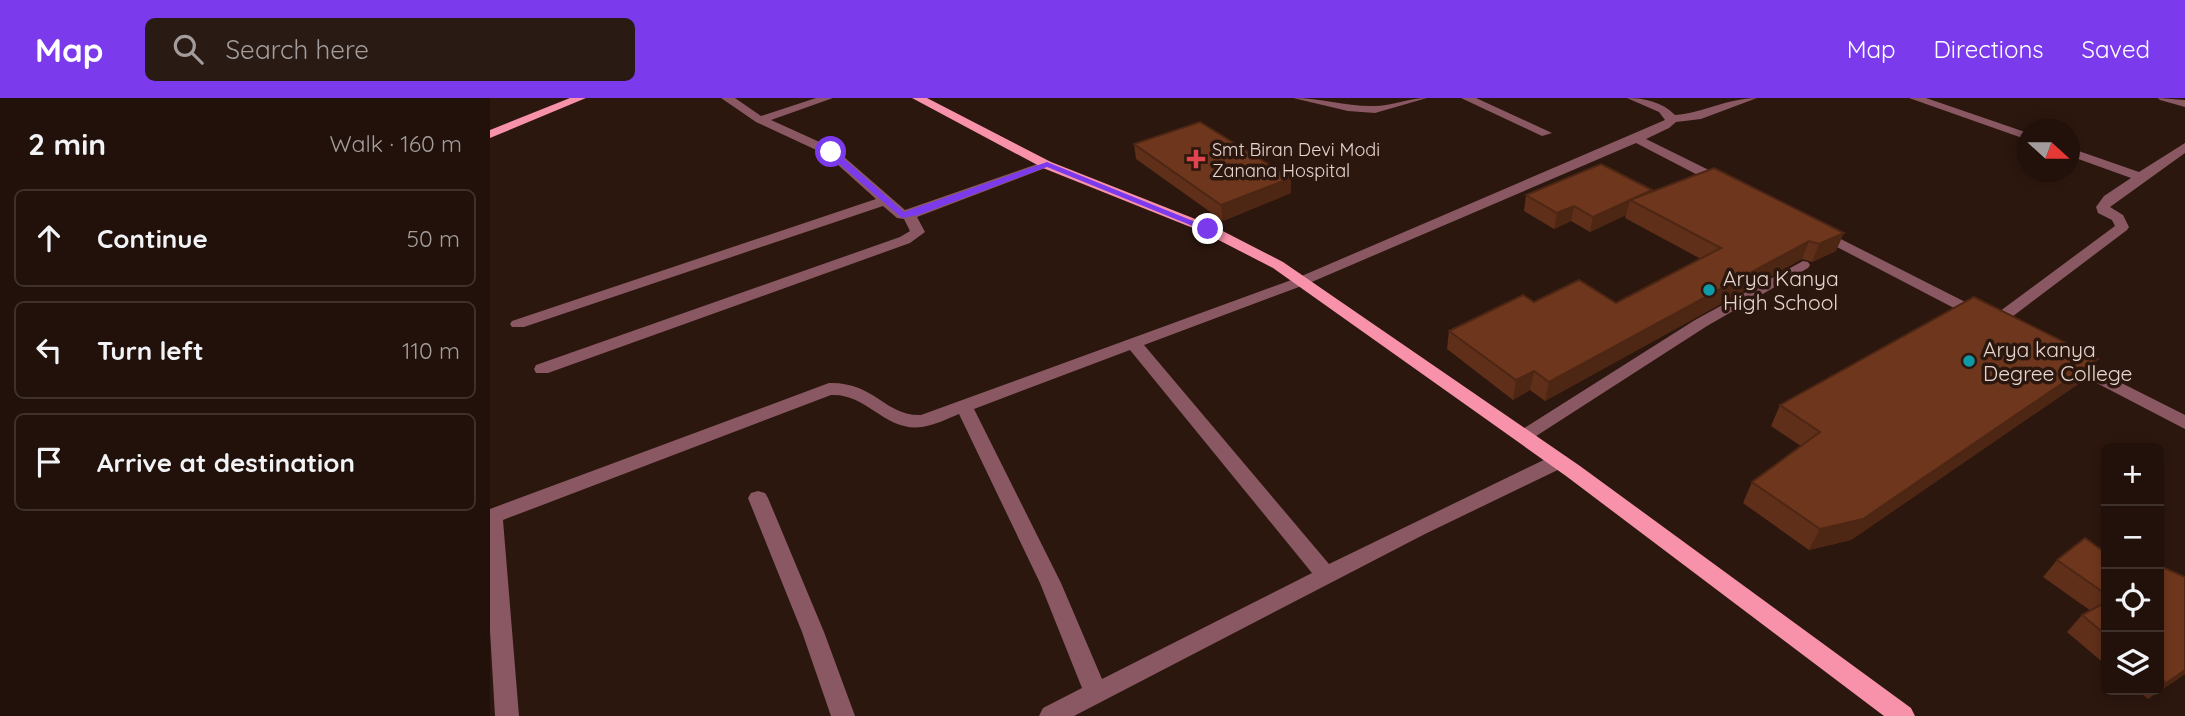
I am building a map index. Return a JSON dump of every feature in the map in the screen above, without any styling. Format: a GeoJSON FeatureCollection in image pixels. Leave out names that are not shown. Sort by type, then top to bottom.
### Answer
{"type":"FeatureCollection","features":[{"type":"Feature","properties":{"kind":"main road"},"geometry":{"type":"LineString","coordinates":[[490,123],[555,98]]}},
{"type":"Feature","properties":{"kind":"main road"},"geometry":{"type":"LineString","coordinates":[[490,134],[580,98]]}},
{"type":"Feature","properties":{"kind":"main road"},"geometry":{"type":"LineString","coordinates":[[918,98],[1047,165],[1208,229],[1303,281],[1559,461],[1903,716]]}},
{"type":"Feature","properties":{"kind":"street"},"geometry":{"type":"LineString","coordinates":[[727,98],[760,120],[831,152],[898,214],[909,215],[1047,165]]}},
{"type":"Feature","properties":{"kind":"street"},"geometry":{"type":"LineString","coordinates":[[760,120],[827,98]]}},
{"type":"Feature","properties":{"kind":"street"},"geometry":{"type":"LineString","coordinates":[[1299,98],[1367,110],[1421,98]]}},
{"type":"Feature","properties":{"kind":"street"},"geometry":{"type":"LineString","coordinates":[[1467,98],[1546,133]]}},
{"type":"Feature","properties":{"kind":"street"},"geometry":{"type":"LineString","coordinates":[[1633,98],[1663,110],[1671,119]]}},
{"type":"Feature","properties":{"kind":"street"},"geometry":{"type":"LineString","coordinates":[[507,716],[491,516],[829,389],[844,386],[860,391],[895,419],[908,424],[964,406],[1303,281],[1637,139],[1665,126],[1671,119],[1697,117],[1751,98]]}},
{"type":"Feature","properties":{"kind":"street"},"geometry":{"type":"LineString","coordinates":[[1915,98],[2017,133]]}},
{"type":"Feature","properties":{"kind":"street"},"geometry":{"type":"LineString","coordinates":[[2165,98],[2185,104]]}},
{"type":"Feature","properties":{"kind":"street"},"geometry":{"type":"LineString","coordinates":[[1637,139],[1735,189]]}},
{"type":"Feature","properties":{"kind":"street"},"geometry":{"type":"LineString","coordinates":[[1994,323],[2122,227],[2118,218],[2103,207],[2109,199],[2185,147]]}},
{"type":"Feature","properties":{"kind":"street"},"geometry":{"type":"LineString","coordinates":[[2080,155],[2143,177]]}},
{"type":"Feature","properties":{"kind":"street"},"geometry":{"type":"LineString","coordinates":[[518,324],[884,201]]}},
{"type":"Feature","properties":{"kind":"street"},"geometry":{"type":"LineString","coordinates":[[542,369],[905,240],[918,232],[909,215]]}},
{"type":"Feature","properties":{"kind":"street"},"geometry":{"type":"LineString","coordinates":[[1808,226],[2014,332]]}},
{"type":"Feature","properties":{"kind":"street"},"geometry":{"type":"LineString","coordinates":[[1524,436],[1701,323],[1803,265]]}},
{"type":"Feature","properties":{"kind":"street"},"geometry":{"type":"LineString","coordinates":[[1133,343],[1326,575]]}},
{"type":"Feature","properties":{"kind":"street"},"geometry":{"type":"LineString","coordinates":[[2056,355],[2185,423]]}},
{"type":"Feature","properties":{"kind":"street"},"geometry":{"type":"LineString","coordinates":[[964,406],[1035,549],[1083,656],[1095,692]]}},
{"type":"Feature","properties":{"kind":"street"},"geometry":{"type":"LineString","coordinates":[[1051,716],[1326,575],[1559,461]]}},
{"type":"Feature","properties":{"kind":"street"},"geometry":{"type":"LineString","coordinates":[[758,498],[813,632],[843,716]]}},
{"type":"Feature","properties":{"kind":"building"},"geometry":{"type":"Polygon","coordinates":[[[1200,122],[1291,178],[1221,205],[1134,144],[1200,122]]]}},
{"type":"Feature","properties":{"kind":"building"},"geometry":{"type":"Polygon","coordinates":[[[1601,164],[1652,190],[1593,217],[1574,206],[1557,213],[1526,195],[1601,164]]]}},
{"type":"Feature","properties":{"kind":"building"},"geometry":{"type":"Polygon","coordinates":[[[1714,168],[1844,233],[1819,244],[1809,241],[1549,382],[1534,371],[1516,380],[1449,331],[1523,295],[1534,302],[1579,280],[1616,303],[1721,248],[1630,200],[1714,168]]]}},
{"type":"Feature","properties":{"kind":"building","name":"Arya kanya Degree College"},"geometry":{"type":"Polygon","coordinates":[[[1974,297],[2098,359],[1863,519],[1820,529],[1752,482],[1820,432],[1780,405],[1974,297]]]}},
{"type":"Feature","properties":{"kind":"building"},"geometry":{"type":"Polygon","coordinates":[[[2085,538],[2101,549],[2101,591],[2057,560],[2085,538]]]}},
{"type":"Feature","properties":{"kind":"building"},"geometry":{"type":"Polygon","coordinates":[[[2164,568],[2185,577],[2185,670],[2166,683],[2164,568]]]}},
{"type":"Feature","properties":{"kind":"building"},"geometry":{"type":"Polygon","coordinates":[[[2101,605],[2101,631],[2082,615],[2101,605]]]}},
{"type":"Feature","properties":{"kind":"place","name":"Smt Biran Devi Modi Zanana Hospital"},"geometry":{"type":"Point","coordinates":[1196,159]}},
{"type":"Feature","properties":{"kind":"place","name":"Arya Kanya High School"},"geometry":{"type":"Point","coordinates":[1709,290]}},
{"type":"Feature","properties":{"kind":"place","name":"Arya kanya Degree College"},"geometry":{"type":"Point","coordinates":[1969,361]}},
{"type":"Feature","properties":{"kind":"route"},"geometry":{"type":"LineString","coordinates":[[831,152],[902,215],[915,213],[1047,165],[1144,201],[1208,229]]}}]}
